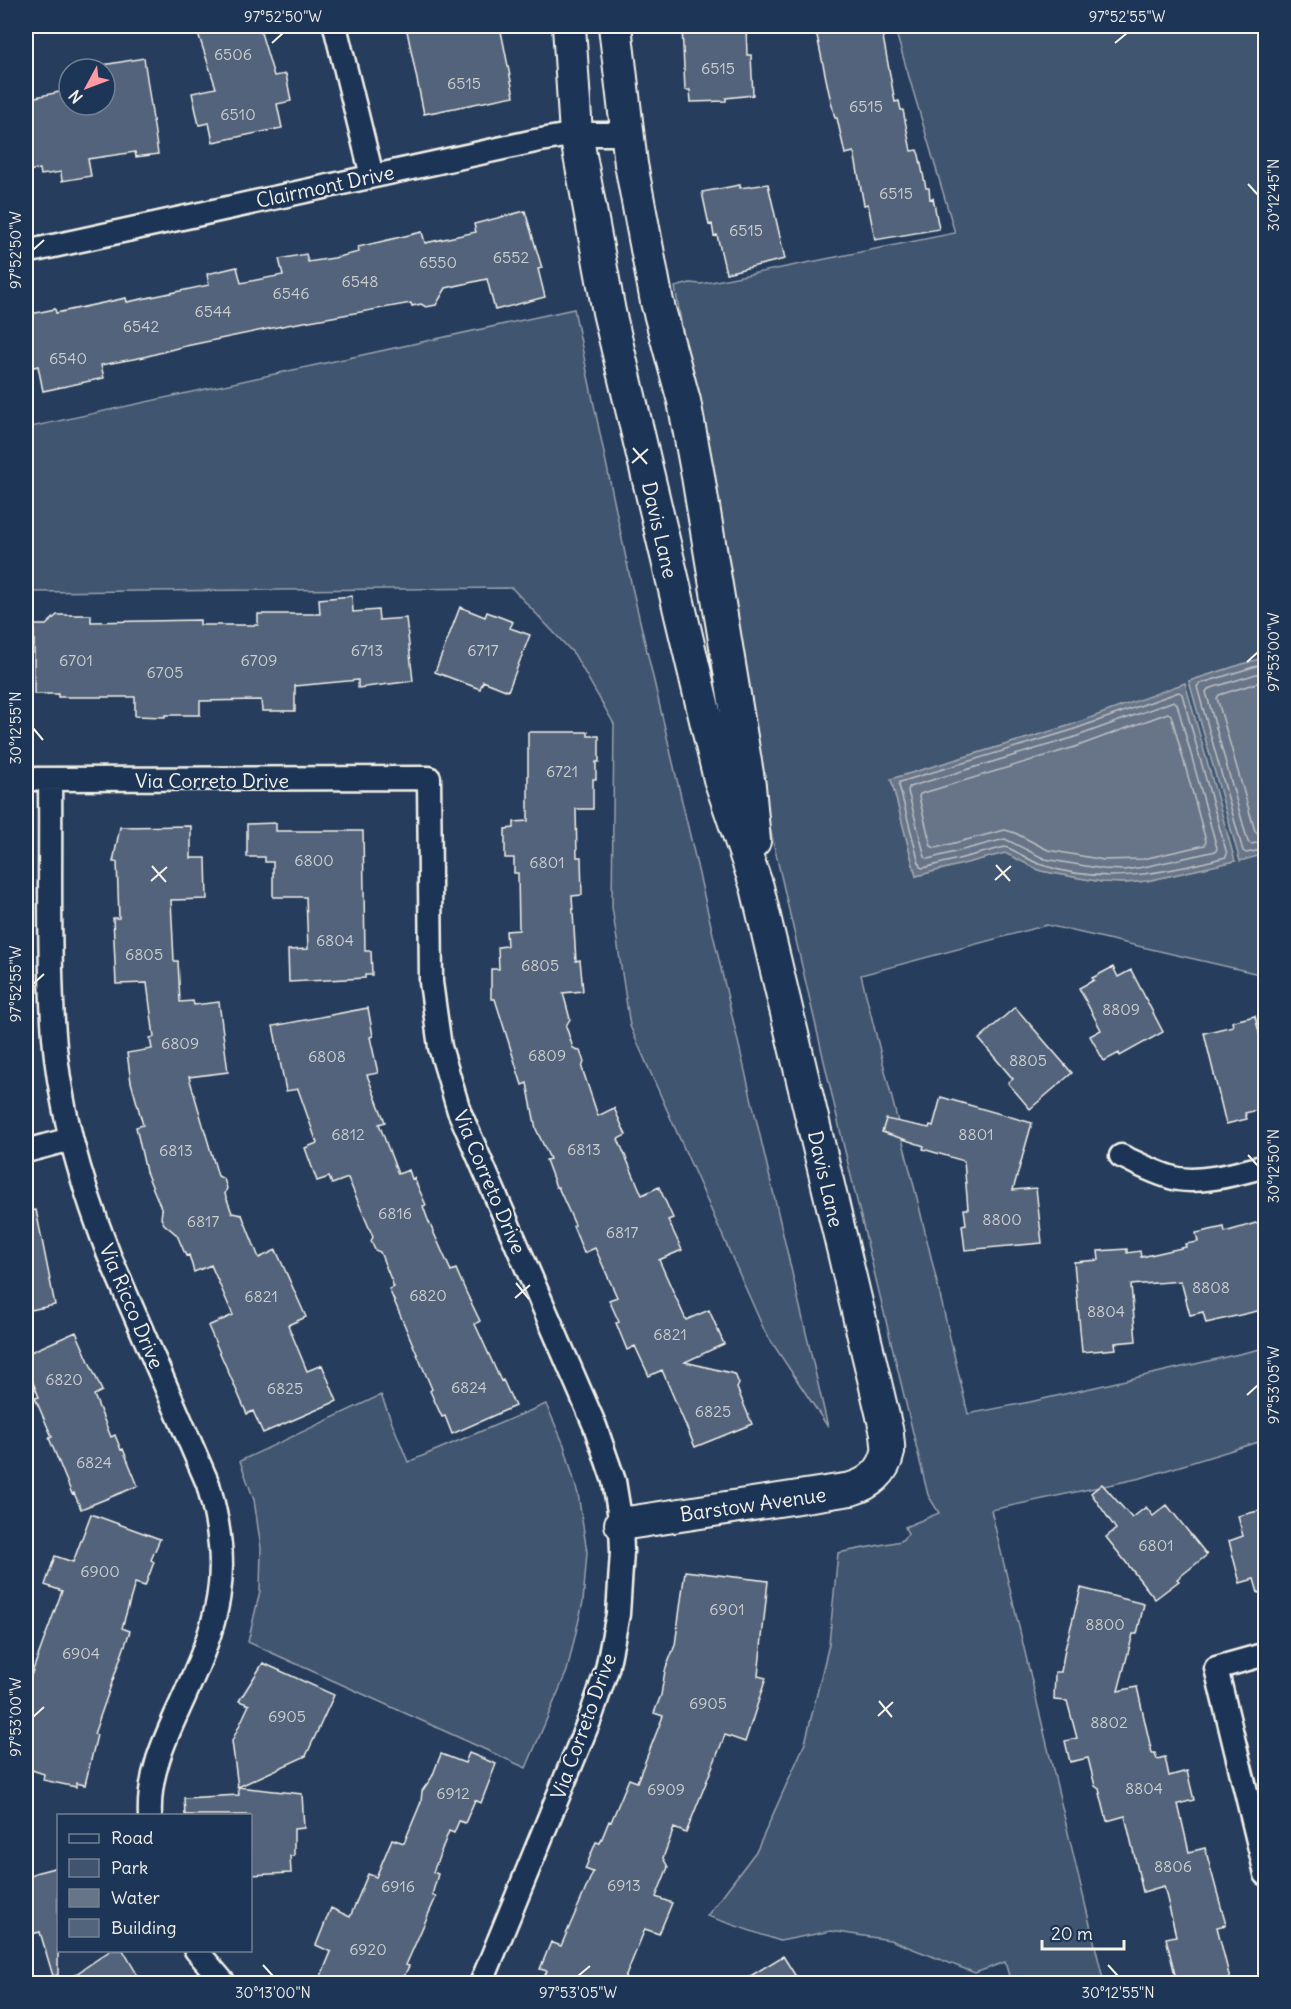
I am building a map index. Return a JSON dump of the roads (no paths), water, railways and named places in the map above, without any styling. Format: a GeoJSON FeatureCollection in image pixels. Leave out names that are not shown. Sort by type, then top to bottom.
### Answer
{"type":"FeatureCollection","features":[{"type":"Feature","properties":{"kind":"street"},"geometry":{"type":"LineString","coordinates":[[335,26],[372,176]]}},
{"type":"Feature","properties":{"kind":"street","name":"Davis Lane"},"geometry":{"type":"LineString","coordinates":[[568,26],[576,134],[609,312],[720,779],[757,887],[887,1433],[888,1452],[880,1471]]}},
{"type":"Feature","properties":{"kind":"street","name":"Davis Lane"},"geometry":{"type":"LineString","coordinates":[[615,26],[627,134],[657,302],[684,401],[700,488],[749,786],[757,887]]}},
{"type":"Feature","properties":{"kind":"street","name":"Clairmont Drive"},"geometry":{"type":"LineString","coordinates":[[26,252],[576,134],[627,134]]}},
{"type":"Feature","properties":{"kind":"street","name":"Via Correto Drive"},"geometry":{"type":"LineString","coordinates":[[26,779],[429,778],[431,982],[440,1047],[459,1111],[595,1426],[614,1481],[621,1524],[622,1552],[618,1614],[607,1669],[591,1716],[481,1983]]}},
{"type":"Feature","properties":{"kind":"street","name":"Via Ricco Drive"},"geometry":{"type":"LineString","coordinates":[[50,779],[52,1022],[71,1139],[109,1255],[208,1484],[220,1536],[222,1575],[215,1619],[197,1669],[162,1745],[154,1773],[150,1814]]}},
{"type":"Feature","properties":{"kind":"street"},"geometry":{"type":"LineString","coordinates":[[26,1151],[71,1139]]}},
{"type":"Feature","properties":{"kind":"street"},"geometry":{"type":"LineString","coordinates":[[1121,1156],[1157,1173],[1179,1179],[1221,1177],[1266,1166]]}},
{"type":"Feature","properties":{"kind":"street","name":"Barstow Avenue"},"geometry":{"type":"LineString","coordinates":[[621,1524],[851,1489],[871,1480],[880,1471]]}},
{"type":"Feature","properties":{"kind":"street"},"geometry":{"type":"LineString","coordinates":[[1266,1654],[1216,1668],[1266,1874]]}},
{"type":"Feature","properties":{"kind":"street"},"geometry":{"type":"LineString","coordinates":[[198,1952],[225,1983]]}},
{"type":"Feature","properties":{"kind":"water"},"geometry":{"type":"Polygon","coordinates":[[[1265,657],[1265,854],[1240,861],[1189,681],[1265,657]]]}},
{"type":"Feature","properties":{"kind":"water"},"geometry":{"type":"Polygon","coordinates":[[[1185,683],[1235,861],[1147,881],[1125,883],[1102,882],[1041,871],[1005,853],[916,876],[891,779],[1068,726],[1185,683]]]}}]}
